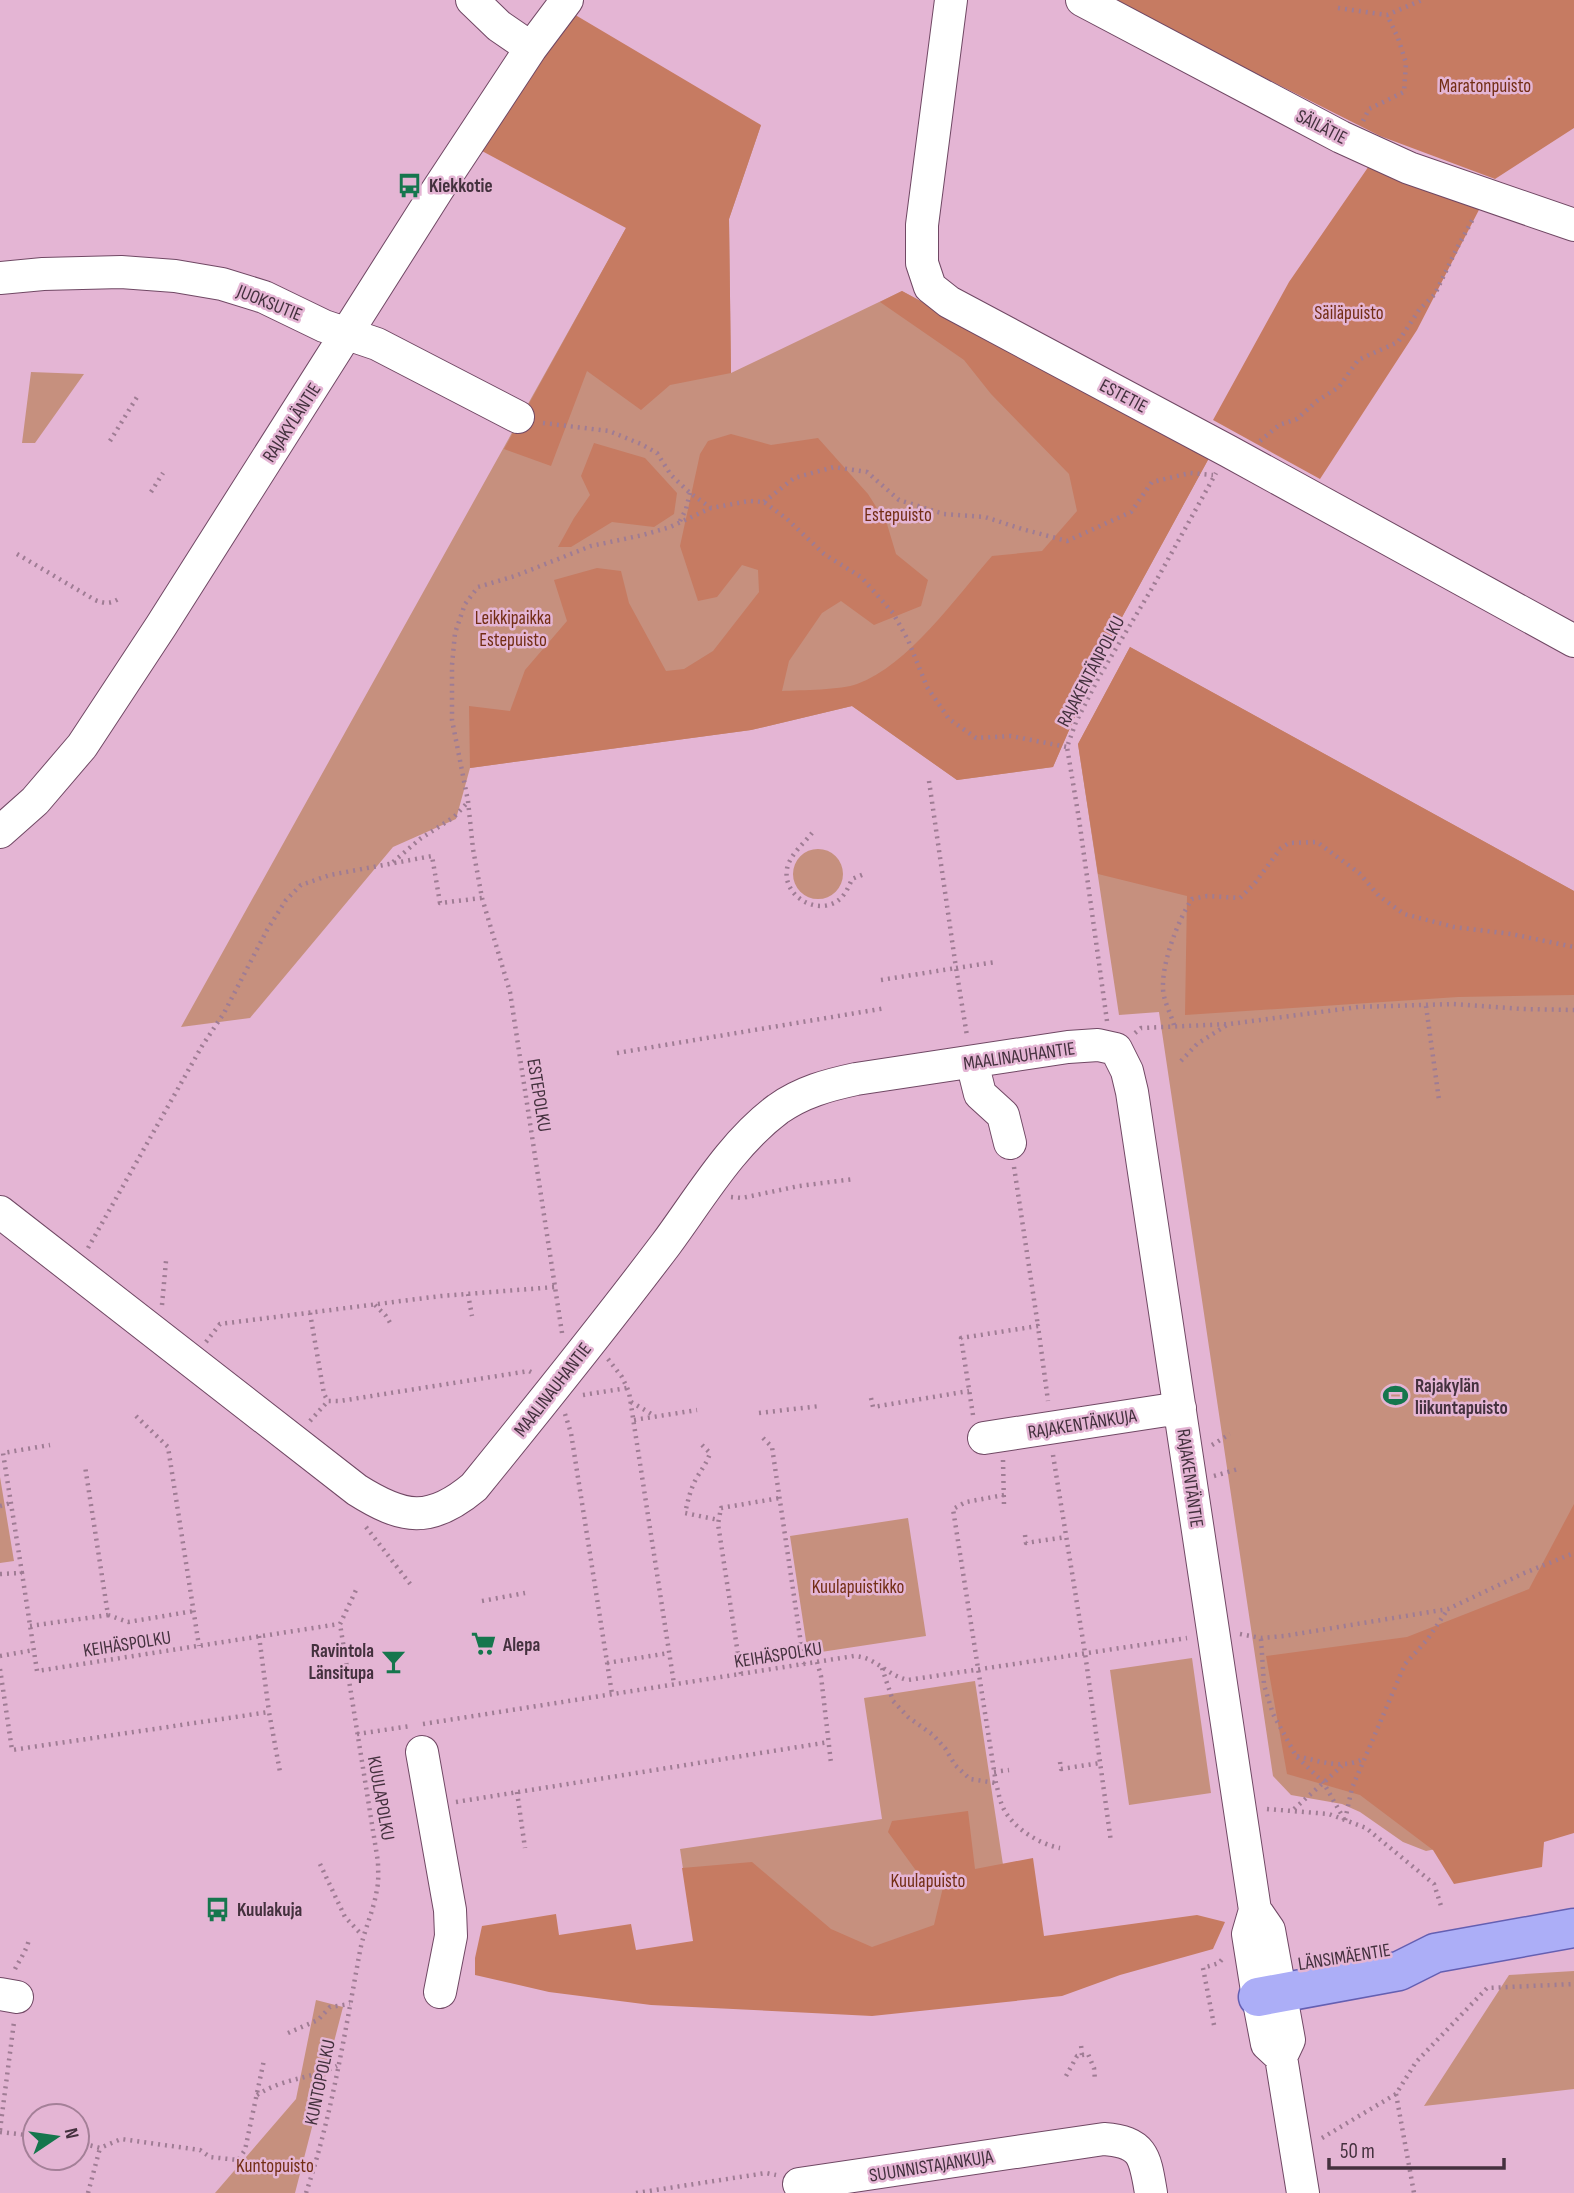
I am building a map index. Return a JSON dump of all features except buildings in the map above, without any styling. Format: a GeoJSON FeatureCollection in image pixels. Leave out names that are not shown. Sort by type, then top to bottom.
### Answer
{"type":"FeatureCollection","features":[{"type":"Feature","properties":{"kind":"main road","name":"LÄNSIMÄENTIE"},"geometry":{"type":"LineString","coordinates":[[1267,1982],[1391,1946],[1435,1953],[1574,1928]]}},
{"type":"Feature","properties":{"kind":"street"},"geometry":{"type":"LineString","coordinates":[[472,0],[499,26],[531,48]]}},
{"type":"Feature","properties":{"kind":"street","name":"RAJAKYLÄNTIE"},"geometry":{"type":"LineString","coordinates":[[0,832],[34,801],[82,746],[348,334],[438,189],[531,48],[567,0]]}},
{"type":"Feature","properties":{"kind":"street","name":"ESTETIE"},"geometry":{"type":"LineString","coordinates":[[951,0],[922,225],[922,263],[930,287],[949,302],[1229,462],[1574,641]]}},
{"type":"Feature","properties":{"kind":"street","name":"SÄILÄTIE"},"geometry":{"type":"LineString","coordinates":[[1082,0],[1350,141],[1409,169],[1574,225]]}},
{"type":"Feature","properties":{"kind":"street","name":"JUOKSUTIE"},"geometry":{"type":"LineString","coordinates":[[0,278],[121,272],[210,282],[264,297],[324,326],[377,344],[518,417]]}},
{"type":"Feature","properties":{"kind":"street","name":"MAALINAUHANTIE"},"geometry":{"type":"LineString","coordinates":[[0,1212],[357,1490],[380,1505],[412,1514],[427,1513],[461,1498],[474,1487],[742,1142],[776,1111],[823,1086],[970,1053],[1098,1045],[1116,1049]]}},
{"type":"Feature","properties":{"kind":"street","name":"RAJAKENTÄNTIE"},"geometry":{"type":"LineString","coordinates":[[1116,1049],[1127,1070],[1132,1091],[1255,1910],[1269,1930],[1266,2044],[1281,2057],[1303,2193]]}},
{"type":"Feature","properties":{"kind":"street"},"geometry":{"type":"LineString","coordinates":[[970,1053],[980,1094],[1003,1115],[1010,1143]]}},
{"type":"Feature","properties":{"kind":"street","name":"RAJAKENTÄNKUJA"},"geometry":{"type":"LineString","coordinates":[[987,1434],[1051,1428],[1180,1408]]}},
{"type":"Feature","properties":{"kind":"street"},"geometry":{"type":"LineString","coordinates":[[422,1752],[450,1910],[452,1936],[440,1992]]}},
{"type":"Feature","properties":{"kind":"street","name":"SUUNNISTAJANKUJA"},"geometry":{"type":"LineString","coordinates":[[817,2186],[1104,2139],[1119,2140],[1134,2146],[1143,2154],[1151,2193]]}},
{"type":"Feature","properties":{"kind":"path"},"geometry":{"type":"LineString","coordinates":[[1338,8],[1387,15],[1422,0]]}},
{"type":"Feature","properties":{"kind":"path"},"geometry":{"type":"LineString","coordinates":[[1350,141],[1369,109],[1404,92],[1406,63],[1387,15]]}},
{"type":"Feature","properties":{"kind":"path","name":"RAJAKENTÄNPOLKU"},"geometry":{"type":"LineString","coordinates":[[1116,1049],[1107,1022],[1079,819],[1066,747],[1099,677],[1229,462],[1279,425],[1297,419],[1317,401],[1339,387],[1358,360],[1398,342],[1419,310],[1435,295],[1476,214],[1481,193]]}},
{"type":"Feature","properties":{"kind":"path"},"geometry":{"type":"LineString","coordinates":[[110,441],[137,397]]}},
{"type":"Feature","properties":{"kind":"path"},"geometry":{"type":"LineString","coordinates":[[518,417],[554,425],[610,431],[641,444],[657,453],[671,475],[711,508]]}},
{"type":"Feature","properties":{"kind":"path"},"geometry":{"type":"LineString","coordinates":[[1066,747],[1012,736],[976,738],[949,719],[927,687],[908,640],[893,613],[860,577],[824,554],[787,519],[764,502],[794,478],[834,467],[867,472],[899,500],[944,514],[985,517],[1067,541],[1131,512],[1152,482],[1229,462]]}},
{"type":"Feature","properties":{"kind":"path"},"geometry":{"type":"LineString","coordinates":[[151,492],[163,473]]}},
{"type":"Feature","properties":{"kind":"path"},"geometry":{"type":"LineString","coordinates":[[680,521],[690,493]]}},
{"type":"Feature","properties":{"kind":"path","name":"ESTEPOLKU"},"geometry":{"type":"LineString","coordinates":[[562,1340],[510,992],[482,898],[468,801],[452,720],[455,633],[465,604],[478,587],[515,576],[591,546],[643,535],[711,508],[749,501],[764,502]]}},
{"type":"Feature","properties":{"kind":"path"},"geometry":{"type":"LineString","coordinates":[[17,554],[104,604],[113,603],[120,598]]}},
{"type":"Feature","properties":{"kind":"path"},"geometry":{"type":"LineString","coordinates":[[929,781],[970,1053]]}},
{"type":"Feature","properties":{"kind":"path"},"geometry":{"type":"LineString","coordinates":[[392,862],[420,839],[454,817],[468,801]]}},
{"type":"Feature","properties":{"kind":"path"},"geometry":{"type":"LineString","coordinates":[[812,833],[787,868],[791,890],[798,898],[808,904],[830,905],[839,900],[852,879],[864,874]]}},
{"type":"Feature","properties":{"kind":"path"},"geometry":{"type":"LineString","coordinates":[[1174,1025],[1163,989],[1169,949],[1185,909],[1192,899],[1240,898],[1281,848],[1289,843],[1317,842],[1359,873],[1379,896],[1404,914],[1454,927],[1511,934],[1574,947]]}},
{"type":"Feature","properties":{"kind":"path"},"geometry":{"type":"LineString","coordinates":[[75,1270],[223,1013],[267,930],[286,900],[301,885],[330,875],[432,856],[440,903],[482,898]]}},
{"type":"Feature","properties":{"kind":"path"},"geometry":{"type":"LineString","coordinates":[[881,980],[996,962]]}},
{"type":"Feature","properties":{"kind":"path"},"geometry":{"type":"LineString","coordinates":[[1116,1049],[1141,1028],[1230,1024],[1358,1007],[1453,1004],[1574,1010]]}},
{"type":"Feature","properties":{"kind":"path"},"geometry":{"type":"LineString","coordinates":[[1426,1006],[1438,1100]]}},
{"type":"Feature","properties":{"kind":"path"},"geometry":{"type":"LineString","coordinates":[[617,1053],[886,1008]]}},
{"type":"Feature","properties":{"kind":"path"},"geometry":{"type":"LineString","coordinates":[[1181,1061],[1197,1044],[1230,1024]]}},
{"type":"Feature","properties":{"kind":"path"},"geometry":{"type":"LineString","coordinates":[[1010,1143],[1038,1326],[1051,1443],[1060,1482],[1066,1536],[1070,1545],[1111,1842]]}},
{"type":"Feature","properties":{"kind":"path"},"geometry":{"type":"LineString","coordinates":[[701,1194],[741,1198],[799,1186],[854,1179]]}},
{"type":"Feature","properties":{"kind":"path"},"geometry":{"type":"LineString","coordinates":[[161,1313],[166,1261]]}},
{"type":"Feature","properties":{"kind":"path"},"geometry":{"type":"LineString","coordinates":[[202,1345],[220,1324],[468,1294],[555,1287]]}},
{"type":"Feature","properties":{"kind":"path"},"geometry":{"type":"LineString","coordinates":[[468,1294],[472,1316]]}},
{"type":"Feature","properties":{"kind":"path"},"geometry":{"type":"LineString","coordinates":[[374,1305],[386,1315],[392,1326]]}},
{"type":"Feature","properties":{"kind":"path"},"geometry":{"type":"LineString","coordinates":[[310,1313],[324,1394],[328,1401]]}},
{"type":"Feature","properties":{"kind":"path"},"geometry":{"type":"LineString","coordinates":[[1004,1504],[987,1434],[969,1391],[961,1338],[1038,1326]]}},
{"type":"Feature","properties":{"kind":"path"},"geometry":{"type":"LineString","coordinates":[[602,1354],[614,1366],[627,1388],[631,1402],[674,1684]]}},
{"type":"Feature","properties":{"kind":"path"},"geometry":{"type":"LineString","coordinates":[[328,1401],[340,1402],[529,1371],[540,1376]]}},
{"type":"Feature","properties":{"kind":"path"},"geometry":{"type":"LineString","coordinates":[[587,1394],[627,1388]]}},
{"type":"Feature","properties":{"kind":"path"},"geometry":{"type":"LineString","coordinates":[[871,1398],[873,1408],[969,1391]]}},
{"type":"Feature","properties":{"kind":"path"},"geometry":{"type":"LineString","coordinates":[[306,1426],[328,1401]]}},
{"type":"Feature","properties":{"kind":"path"},"geometry":{"type":"LineString","coordinates":[[631,1402],[656,1417]]}},
{"type":"Feature","properties":{"kind":"path"},"geometry":{"type":"LineString","coordinates":[[759,1413],[820,1406]]}},
{"type":"Feature","properties":{"kind":"path"},"geometry":{"type":"LineString","coordinates":[[561,1407],[571,1433],[612,1694]]}},
{"type":"Feature","properties":{"kind":"path"},"geometry":{"type":"LineString","coordinates":[[634,1420],[697,1410]]}},
{"type":"Feature","properties":{"kind":"path"},"geometry":{"type":"LineString","coordinates":[[136,1416],[168,1447],[199,1646]]}},
{"type":"Feature","properties":{"kind":"path"},"geometry":{"type":"LineString","coordinates":[[1205,1448],[1230,1434]]}},
{"type":"Feature","properties":{"kind":"path"},"geometry":{"type":"LineString","coordinates":[[763,1438],[772,1447],[804,1664]]}},
{"type":"Feature","properties":{"kind":"path"},"geometry":{"type":"LineString","coordinates":[[0,1656],[34,1650],[1,1452],[50,1445]]}},
{"type":"Feature","properties":{"kind":"path"},"geometry":{"type":"LineString","coordinates":[[702,1445],[710,1453],[693,1487],[685,1513],[719,1520]]}},
{"type":"Feature","properties":{"kind":"path"},"geometry":{"type":"LineString","coordinates":[[85,1466],[108,1615]]}},
{"type":"Feature","properties":{"kind":"path"},"geometry":{"type":"LineString","coordinates":[[1210,1478],[1238,1469]]}},
{"type":"Feature","properties":{"kind":"path"},"geometry":{"type":"LineString","coordinates":[[1004,1496],[966,1502],[953,1509],[994,1772],[1002,1805],[1009,1818],[1036,1839],[1060,1848]]}},
{"type":"Feature","properties":{"kind":"path"},"geometry":{"type":"LineString","coordinates":[[741,1674],[719,1520],[721,1508],[780,1498]]}},
{"type":"Feature","properties":{"kind":"path"},"geometry":{"type":"LineString","coordinates":[[0,1506],[11,1503]]}},
{"type":"Feature","properties":{"kind":"path"},"geometry":{"type":"LineString","coordinates":[[365,1526],[411,1585]]}},
{"type":"Feature","properties":{"kind":"path"},"geometry":{"type":"LineString","coordinates":[[1025,1535],[1026,1543],[1066,1536]]}},
{"type":"Feature","properties":{"kind":"path"},"geometry":{"type":"LineString","coordinates":[[1234,1632],[1261,1639],[1448,1609],[1574,1553]]}},
{"type":"Feature","properties":{"kind":"path"},"geometry":{"type":"LineString","coordinates":[[0,1574],[22,1573]]}},
{"type":"Feature","properties":{"kind":"path"},"geometry":{"type":"LineString","coordinates":[[340,1624],[357,1588]]}},
{"type":"Feature","properties":{"kind":"path"},"geometry":{"type":"LineString","coordinates":[[482,1601],[525,1593]]}},
{"type":"Feature","properties":{"kind":"path"},"geometry":{"type":"LineString","coordinates":[[1345,1820],[1352,1788],[1405,1664],[1427,1640],[1448,1609]]}},
{"type":"Feature","properties":{"kind":"path"},"geometry":{"type":"LineString","coordinates":[[30,1626],[108,1615],[128,1622],[194,1611]]}},
{"type":"Feature","properties":{"kind":"path","name":"KEIHÄSPOLKU"},"geometry":{"type":"LineString","coordinates":[[34,1650],[37,1671],[340,1624]]}},
{"type":"Feature","properties":{"kind":"path","name":"KUULAPOLKU"},"geometry":{"type":"LineString","coordinates":[[340,1624],[378,1862],[377,1891],[363,1936],[356,1975]]}},
{"type":"Feature","properties":{"kind":"path"},"geometry":{"type":"LineString","coordinates":[[259,1636],[280,1772]]}},
{"type":"Feature","properties":{"kind":"path","name":"KEIHÄSPOLKU"},"geometry":{"type":"LineString","coordinates":[[357,1734],[854,1656],[866,1657],[895,1677],[908,1679],[1197,1637]]}},
{"type":"Feature","properties":{"kind":"path"},"geometry":{"type":"LineString","coordinates":[[1261,1639],[1264,1685],[1273,1714],[1296,1756],[1323,1782],[1345,1820]]}},
{"type":"Feature","properties":{"kind":"path"},"geometry":{"type":"LineString","coordinates":[[607,1663],[669,1653]]}},
{"type":"Feature","properties":{"kind":"path"},"geometry":{"type":"LineString","coordinates":[[817,1662],[831,1763]]}},
{"type":"Feature","properties":{"kind":"path"},"geometry":{"type":"LineString","coordinates":[[882,1667],[893,1701],[908,1717],[933,1735],[955,1765],[970,1779],[996,1783]]}},
{"type":"Feature","properties":{"kind":"path"},"geometry":{"type":"LineString","coordinates":[[0,1669],[12,1750],[269,1712]]}},
{"type":"Feature","properties":{"kind":"path"},"geometry":{"type":"LineString","coordinates":[[452,1803],[829,1742]]}},
{"type":"Feature","properties":{"kind":"path"},"geometry":{"type":"LineString","coordinates":[[1296,1756],[1343,1765],[1351,1765],[1364,1759]]}},
{"type":"Feature","properties":{"kind":"path"},"geometry":{"type":"LineString","coordinates":[[1060,1762],[1061,1769],[1100,1763]]}},
{"type":"Feature","properties":{"kind":"path"},"geometry":{"type":"LineString","coordinates":[[1294,1810],[1343,1765]]}},
{"type":"Feature","properties":{"kind":"path"},"geometry":{"type":"LineString","coordinates":[[994,1772],[1009,1770]]}},
{"type":"Feature","properties":{"kind":"path"},"geometry":{"type":"LineString","coordinates":[[517,1792],[525,1848]]}},
{"type":"Feature","properties":{"kind":"path"},"geometry":{"type":"LineString","coordinates":[[1262,1808],[1329,1814],[1366,1828],[1434,1884],[1442,1909]]}},
{"type":"Feature","properties":{"kind":"path"},"geometry":{"type":"LineString","coordinates":[[320,1864],[345,1917],[363,1936]]}},
{"type":"Feature","properties":{"kind":"path"},"geometry":{"type":"LineString","coordinates":[[21,2134],[0,2131],[11,2058],[10,1987],[30,1939]]}},
{"type":"Feature","properties":{"kind":"path","name":"KUNTOPOLKU"},"geometry":{"type":"LineString","coordinates":[[306,2193],[316,2163],[356,1975]]}},
{"type":"Feature","properties":{"kind":"path"},"geometry":{"type":"LineString","coordinates":[[1320,2139],[1396,2094],[1416,2062],[1487,1988],[1574,1984]]}},
{"type":"Feature","properties":{"kind":"path"},"geometry":{"type":"LineString","coordinates":[[288,2033],[318,2020],[330,2007],[350,2004]]}},
{"type":"Feature","properties":{"kind":"path"},"geometry":{"type":"LineString","coordinates":[[1081,2045],[1082,2055]]}},
{"type":"Feature","properties":{"kind":"path"},"geometry":{"type":"LineString","coordinates":[[1066,2076],[1077,2056],[1088,2054],[1096,2080]]}},
{"type":"Feature","properties":{"kind":"path"},"geometry":{"type":"LineString","coordinates":[[91,2146],[100,2148],[121,2139],[200,2150],[210,2157],[238,2160],[245,2150],[264,2060]]}},
{"type":"Feature","properties":{"kind":"path"},"geometry":{"type":"LineString","coordinates":[[256,2095],[274,2084],[319,2075],[337,2066]]}},
{"type":"Feature","properties":{"kind":"path"},"geometry":{"type":"LineString","coordinates":[[1396,2094],[1414,2193]]}},
{"type":"Feature","properties":{"kind":"path"},"geometry":{"type":"LineString","coordinates":[[88,2193],[100,2148]]}},
{"type":"Feature","properties":{"kind":"path"},"geometry":{"type":"LineString","coordinates":[[636,2193],[766,2173],[817,2186]]}},
{"type":"Feature","properties":{"kind":"green space","name":"Maratonpuisto"},"geometry":{"type":"Polygon","coordinates":[[[1111,0],[1574,0],[1574,128],[1495,179],[1380,136],[1111,0]]]}},
{"type":"Feature","properties":{"kind":"green space"},"geometry":{"type":"Polygon","coordinates":[[[572,13],[761,125],[729,219],[731,373],[670,385],[641,410],[587,371],[551,466],[504,449],[626,228],[482,151],[572,13]]]}},
{"type":"Feature","properties":{"kind":"green space","name":"Estepuisto"},"geometry":{"type":"Polygon","coordinates":[[[761,125],[729,219],[731,373],[902,291],[1209,458],[1103,652],[1053,767],[957,780],[852,706],[751,730],[470,768],[456,819],[393,847],[250,1018],[181,1027],[626,228],[761,125]]]}},
{"type":"Feature","properties":{"kind":"green space","name":"Säiläpuisto"},"geometry":{"type":"Polygon","coordinates":[[[1371,163],[1482,204],[1417,330],[1320,479],[1213,420],[1289,282],[1371,163]]]}},
{"type":"Feature","properties":{"kind":"green space"},"geometry":{"type":"Polygon","coordinates":[[[902,291],[1209,458],[1103,652],[1053,767],[957,780],[852,706],[751,730],[470,768],[469,706],[510,711],[525,670],[567,621],[554,580],[597,568],[621,571],[629,603],[666,671],[684,669],[713,651],[759,592],[758,570],[742,565],[717,597],[698,601],[680,546],[700,454],[708,441],[731,434],[771,445],[818,438],[868,494],[887,524],[896,554],[928,580],[921,606],[874,625],[841,601],[822,613],[789,661],[782,691],[842,687],[857,684],[876,675],[895,662],[931,628],[992,556],[1042,551],[1077,511],[1069,474],[991,394],[964,360],[880,302],[902,291]]]}},
{"type":"Feature","properties":{"kind":"green space"},"geometry":{"type":"Polygon","coordinates":[[[31,372],[84,374],[35,443],[22,443],[31,372]]]}},
{"type":"Feature","properties":{"kind":"green space"},"geometry":{"type":"Polygon","coordinates":[[[594,443],[645,458],[677,493],[674,514],[654,527],[612,522],[571,547],[558,547],[590,495],[581,476],[594,443]]]}},
{"type":"Feature","properties":{"kind":"green space","name":"Rajakylän liikuntapuisto"},"geometry":{"type":"Polygon","coordinates":[[[1130,647],[1574,891],[1574,1821],[1426,1851],[1403,1842],[1360,1812],[1342,1804],[1291,1795],[1273,1776],[1159,1012],[1119,1015],[1078,744],[1130,647]]]}},
{"type":"Feature","properties":{"kind":"green space"},"geometry":{"type":"Polygon","coordinates":[[[1130,647],[1574,891],[1574,995],[1458,997],[1185,1015],[1187,896],[1098,874],[1078,744],[1130,647]]]}},
{"type":"Feature","properties":{"kind":"green space"},"geometry":{"type":"Polygon","coordinates":[[[818,849],[836,856],[843,874],[836,892],[818,899],[800,892],[793,874],[800,856],[818,849]]]}},
{"type":"Feature","properties":{"kind":"green space"},"geometry":{"type":"Polygon","coordinates":[[[0,1477],[14,1561],[0,1563],[0,1477]]]}},
{"type":"Feature","properties":{"kind":"green space"},"geometry":{"type":"Polygon","coordinates":[[[1574,1504],[1574,1833],[1544,1842],[1542,1867],[1454,1884],[1433,1850],[1360,1795],[1287,1774],[1266,1656],[1407,1637],[1529,1589],[1574,1504]]]}},
{"type":"Feature","properties":{"kind":"green space","name":"Kuulapuistikko"},"geometry":{"type":"Polygon","coordinates":[[[908,1518],[926,1636],[808,1654],[790,1536],[908,1518]]]}},
{"type":"Feature","properties":{"kind":"green space"},"geometry":{"type":"Polygon","coordinates":[[[1192,1658],[1211,1793],[1129,1805],[1110,1670],[1192,1658]]]}},
{"type":"Feature","properties":{"kind":"green space","name":"Kuulapuisto"},"geometry":{"type":"Polygon","coordinates":[[[975,1681],[1016,1950],[955,1956],[694,1941],[680,1849],[882,1819],[864,1698],[975,1681]]]}},
{"type":"Feature","properties":{"kind":"green space"},"geometry":{"type":"Polygon","coordinates":[[[968,1811],[975,1869],[1033,1858],[1044,1936],[1197,1915],[1225,1922],[1213,1949],[1120,1975],[1062,1996],[872,2016],[651,2005],[549,1992],[475,1975],[475,1958],[482,1926],[556,1914],[559,1935],[631,1924],[636,1950],[693,1941],[682,1868],[752,1862],[831,1929],[872,1947],[934,1925],[944,1883],[917,1872],[888,1832],[892,1821],[968,1811]]]}},
{"type":"Feature","properties":{"kind":"green space"},"geometry":{"type":"Polygon","coordinates":[[[1574,1971],[1574,2089],[1424,2106],[1509,1975],[1574,1971]]]}},
{"type":"Feature","properties":{"kind":"green space","name":"Kuntopuisto"},"geometry":{"type":"Polygon","coordinates":[[[316,2000],[343,2007],[295,2193],[215,2193],[296,2099],[316,2000]]]}},
{"type":"Feature","properties":{"kind":"place","name":"Kiekkotie"},"geometry":{"type":"Point","coordinates":[409,185]}},
{"type":"Feature","properties":{"kind":"place","name":"Rajakylän liikuntapuisto"},"geometry":{"type":"Point","coordinates":[1395,1396]}},
{"type":"Feature","properties":{"kind":"place","name":"Alepa"},"geometry":{"type":"Point","coordinates":[483,1644]}},
{"type":"Feature","properties":{"kind":"place","name":"Ravintola Länsitupa"},"geometry":{"type":"Point","coordinates":[394,1661]}},
{"type":"Feature","properties":{"kind":"place","name":"Kuulakuja"},"geometry":{"type":"Point","coordinates":[217,1909]}},
{"type":"Feature","properties":{"kind":"park label","name":"Leikkipaikka Estepuisto"},"geometry":{"type":"Point","coordinates":[513,628]}}]}
